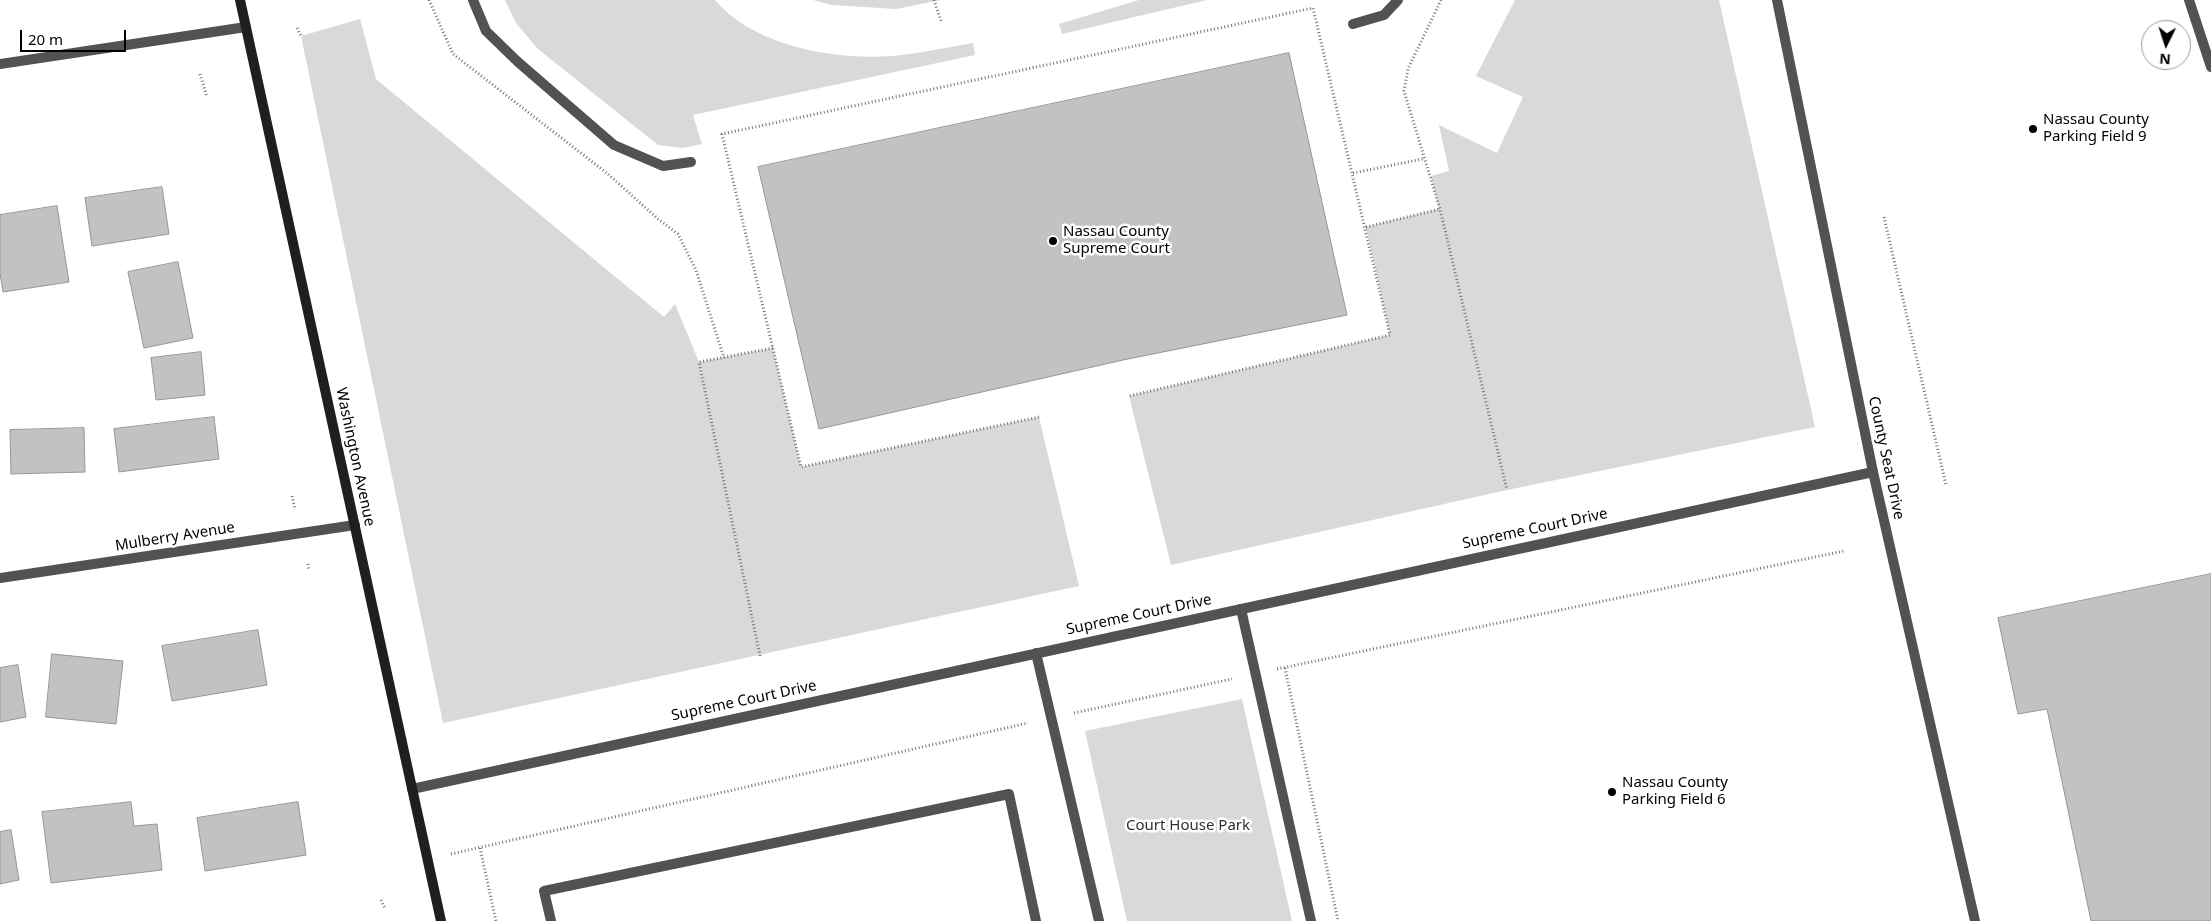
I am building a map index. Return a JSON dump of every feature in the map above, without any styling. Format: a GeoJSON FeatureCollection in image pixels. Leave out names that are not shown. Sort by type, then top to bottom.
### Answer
{"type":"FeatureCollection","features":[{"type":"Feature","properties":{"kind":"main road","name":"Washington Avenue"},"geometry":{"type":"LineString","coordinates":[[240,0],[441,921]]}},
{"type":"Feature","properties":{"kind":"street"},"geometry":{"type":"LineString","coordinates":[[473,0],[486,31],[518,62],[614,145],[663,166],[691,162]]}},
{"type":"Feature","properties":{"kind":"street"},"geometry":{"type":"LineString","coordinates":[[1353,24],[1384,15],[1398,0]]}},
{"type":"Feature","properties":{"kind":"street","name":"County Seat Drive"},"geometry":{"type":"LineString","coordinates":[[1777,0],[1873,472],[1975,921]]}},
{"type":"Feature","properties":{"kind":"street"},"geometry":{"type":"LineString","coordinates":[[2189,0],[2211,67]]}},
{"type":"Feature","properties":{"kind":"street"},"geometry":{"type":"LineString","coordinates":[[0,64],[246,27]]}},
{"type":"Feature","properties":{"kind":"street","name":"Supreme Court Drive"},"geometry":{"type":"LineString","coordinates":[[412,788],[1873,472]]}},
{"type":"Feature","properties":{"kind":"street","name":"Mulberry Avenue"},"geometry":{"type":"LineString","coordinates":[[0,578],[355,525]]}},
{"type":"Feature","properties":{"kind":"street"},"geometry":{"type":"LineString","coordinates":[[1241,609],[1311,921]]}},
{"type":"Feature","properties":{"kind":"street"},"geometry":{"type":"LineString","coordinates":[[1036,653],[1100,921]]}},
{"type":"Feature","properties":{"kind":"street"},"geometry":{"type":"LineString","coordinates":[[551,921],[544,891],[1009,794],[1036,921]]}},
{"type":"Feature","properties":{"kind":"path"},"geometry":{"type":"LineString","coordinates":[[429,0],[453,54],[608,174],[658,219],[678,234],[696,270],[724,358]]}},
{"type":"Feature","properties":{"kind":"path"},"geometry":{"type":"LineString","coordinates":[[934,0],[941,21]]}},
{"type":"Feature","properties":{"kind":"path"},"geometry":{"type":"LineString","coordinates":[[1442,0],[1408,69],[1404,90],[1423,158],[1440,209],[1507,490]]}},
{"type":"Feature","properties":{"kind":"path"},"geometry":{"type":"LineString","coordinates":[[1039,417],[801,468],[722,134],[1313,8],[1366,226],[1390,335],[1129,396]]}},
{"type":"Feature","properties":{"kind":"path"},"geometry":{"type":"LineString","coordinates":[[297,28],[301,36]]}},
{"type":"Feature","properties":{"kind":"path"},"geometry":{"type":"LineString","coordinates":[[200,74],[207,97]]}},
{"type":"Feature","properties":{"kind":"path"},"geometry":{"type":"LineString","coordinates":[[1353,172],[1423,158]]}},
{"type":"Feature","properties":{"kind":"path"},"geometry":{"type":"LineString","coordinates":[[1366,226],[1440,209]]}},
{"type":"Feature","properties":{"kind":"path"},"geometry":{"type":"LineString","coordinates":[[1884,217],[1946,485]]}},
{"type":"Feature","properties":{"kind":"path"},"geometry":{"type":"LineString","coordinates":[[760,656],[699,362],[772,348]]}},
{"type":"Feature","properties":{"kind":"path"},"geometry":{"type":"LineString","coordinates":[[292,496],[295,509]]}},
{"type":"Feature","properties":{"kind":"path"},"geometry":{"type":"LineString","coordinates":[[428,859],[1028,723],[1844,551]]}},
{"type":"Feature","properties":{"kind":"path"},"geometry":{"type":"LineString","coordinates":[[308,564],[309,571]]}},
{"type":"Feature","properties":{"kind":"path"},"geometry":{"type":"LineString","coordinates":[[1285,668],[1338,921]]}},
{"type":"Feature","properties":{"kind":"path"},"geometry":{"type":"LineString","coordinates":[[1028,723],[1030,732]]}},
{"type":"Feature","properties":{"kind":"path"},"geometry":{"type":"LineString","coordinates":[[480,848],[496,921]]}},
{"type":"Feature","properties":{"kind":"path"},"geometry":{"type":"LineString","coordinates":[[381,900],[385,908]]}},
{"type":"Feature","properties":{"kind":"green space"},"geometry":{"type":"Polygon","coordinates":[[[505,0],[715,0],[732,16],[753,30],[801,48],[827,53],[878,57],[911,54],[973,43],[975,55],[693,115],[702,144],[683,148],[658,145],[538,49],[516,23],[505,0]]]}},
{"type":"Feature","properties":{"kind":"green space"},"geometry":{"type":"Polygon","coordinates":[[[813,0],[941,0],[896,9],[832,5],[813,0]]]}},
{"type":"Feature","properties":{"kind":"green space"},"geometry":{"type":"Polygon","coordinates":[[[1139,0],[1207,0],[1062,34],[1059,24],[1139,0]]]}},
{"type":"Feature","properties":{"kind":"green space"},"geometry":{"type":"Polygon","coordinates":[[[1515,0],[1719,0],[1815,427],[1507,490],[1171,565],[1129,396],[1390,335],[1366,227],[1439,209],[1431,176],[1449,171],[1439,125],[1497,153],[1523,97],[1476,76],[1515,0]]]}},
{"type":"Feature","properties":{"kind":"green space"},"geometry":{"type":"Polygon","coordinates":[[[360,19],[376,79],[664,317],[675,304],[699,362],[773,348],[801,467],[1039,417],[1079,586],[443,723],[301,36],[360,19]]]}},
{"type":"Feature","properties":{"kind":"green space","name":"Court House Park"},"geometry":{"type":"Polygon","coordinates":[[[1242,699],[1292,921],[1127,921],[1085,731],[1242,699]]]}},
{"type":"Feature","properties":{"kind":"building","name":"Nassau County Supreme Court"},"geometry":{"type":"Polygon","coordinates":[[[1289,53],[1347,315],[1123,360],[819,429],[758,167],[1289,53]]]}},
{"type":"Feature","properties":{"kind":"building"},"geometry":{"type":"Polygon","coordinates":[[[162,187],[169,234],[92,246],[85,198],[162,187]]]}},
{"type":"Feature","properties":{"kind":"building"},"geometry":{"type":"Polygon","coordinates":[[[57,206],[69,282],[3,292],[0,273],[0,215],[57,206]]]}},
{"type":"Feature","properties":{"kind":"building"},"geometry":{"type":"Polygon","coordinates":[[[178,262],[193,338],[144,348],[128,272],[178,262]]]}},
{"type":"Feature","properties":{"kind":"building"},"geometry":{"type":"Polygon","coordinates":[[[201,352],[205,395],[156,400],[151,358],[201,352]]]}},
{"type":"Feature","properties":{"kind":"building"},"geometry":{"type":"Polygon","coordinates":[[[214,417],[219,459],[119,472],[114,429],[214,417]]]}},
{"type":"Feature","properties":{"kind":"building"},"geometry":{"type":"Polygon","coordinates":[[[84,428],[85,472],[11,474],[10,430],[84,428]]]}},
{"type":"Feature","properties":{"kind":"building"},"geometry":{"type":"Polygon","coordinates":[[[2211,574],[2211,921],[2091,921],[2047,709],[2018,714],[1998,618],[2211,574]]]}},
{"type":"Feature","properties":{"kind":"building"},"geometry":{"type":"Polygon","coordinates":[[[258,630],[267,685],[172,701],[162,646],[258,630]]]}},
{"type":"Feature","properties":{"kind":"building"},"geometry":{"type":"Polygon","coordinates":[[[52,654],[123,661],[116,724],[46,717],[52,654]]]}},
{"type":"Feature","properties":{"kind":"building"},"geometry":{"type":"Polygon","coordinates":[[[18,665],[26,717],[0,722],[0,668],[18,665]]]}},
{"type":"Feature","properties":{"kind":"building"},"geometry":{"type":"Polygon","coordinates":[[[131,802],[134,826],[157,824],[162,870],[51,883],[42,812],[131,802]]]}},
{"type":"Feature","properties":{"kind":"building"},"geometry":{"type":"Polygon","coordinates":[[[298,802],[306,855],[205,871],[197,818],[298,802]]]}},
{"type":"Feature","properties":{"kind":"building"},"geometry":{"type":"Polygon","coordinates":[[[11,830],[19,880],[0,884],[0,832],[11,830]]]}},
{"type":"Feature","properties":{"kind":"place","name":"Nassau County Parking Field 9"},"geometry":{"type":"Point","coordinates":[2033,129]}},
{"type":"Feature","properties":{"kind":"place","name":"Nassau County Supreme Court"},"geometry":{"type":"Point","coordinates":[1053,241]}},
{"type":"Feature","properties":{"kind":"place","name":"Nassau County Parking Field 6"},"geometry":{"type":"Point","coordinates":[1612,792]}}]}
